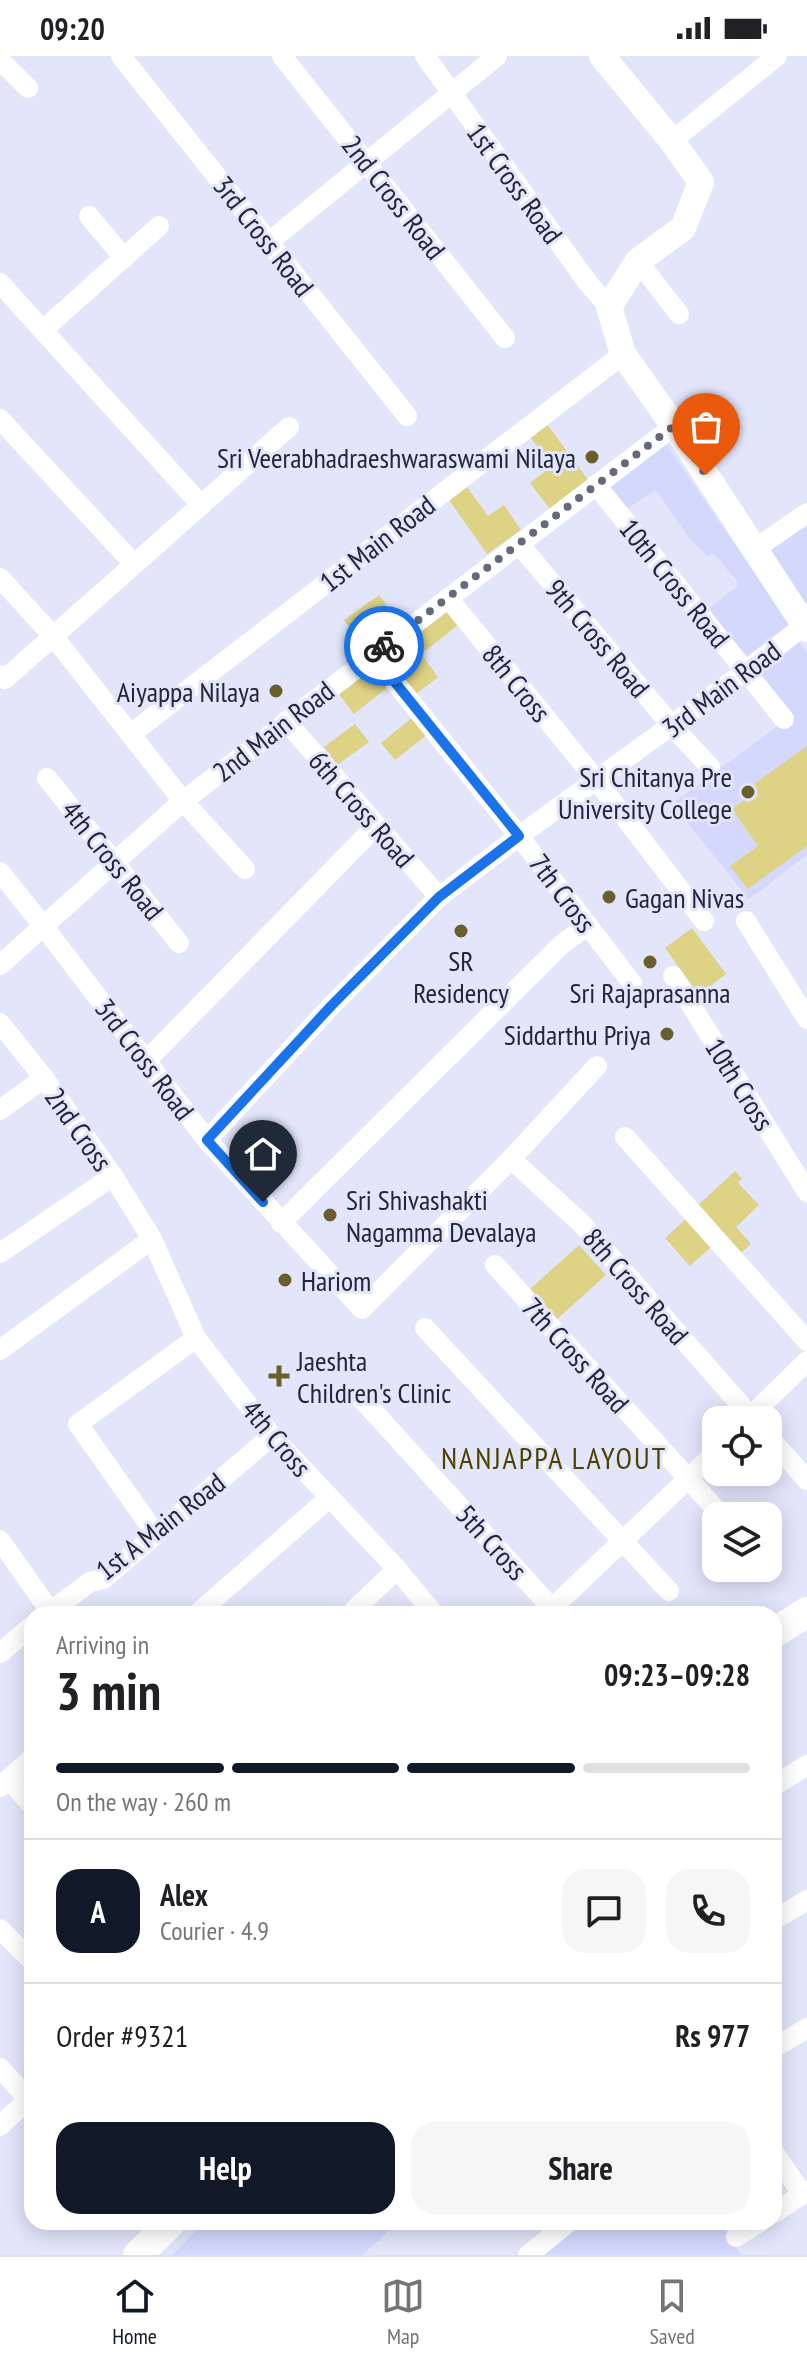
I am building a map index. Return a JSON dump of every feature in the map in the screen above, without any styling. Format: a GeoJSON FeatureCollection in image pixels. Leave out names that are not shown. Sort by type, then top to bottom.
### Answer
{"type":"FeatureCollection","features":[{"type":"Feature","properties":{"kind":"main road"},"geometry":{"type":"LineString","coordinates":[[782,1628],[807,1612]]}},
{"type":"Feature","properties":{"kind":"main road"},"geometry":{"type":"LineString","coordinates":[[144,2253],[164,2230]]}},
{"type":"Feature","properties":{"kind":"street","name":"3rd Cross Road"},"geometry":{"type":"LineString","coordinates":[[121,56],[407,416]]}},
{"type":"Feature","properties":{"kind":"street","name":"2nd Cross Road"},"geometry":{"type":"LineString","coordinates":[[282,56],[505,338]]}},
{"type":"Feature","properties":{"kind":"street","name":"1st Cross Road"},"geometry":{"type":"LineString","coordinates":[[425,56],[588,283],[609,307]]}},
{"type":"Feature","properties":{"kind":"street"},"geometry":{"type":"LineString","coordinates":[[269,242],[497,56]]}},
{"type":"Feature","properties":{"kind":"street"},"geometry":{"type":"LineString","coordinates":[[604,56],[701,182],[683,228],[638,261],[609,307],[623,354],[806,626]]}},
{"type":"Feature","properties":{"kind":"street"},"geometry":{"type":"LineString","coordinates":[[672,141],[777,56]]}},
{"type":"Feature","properties":{"kind":"street"},"geometry":{"type":"LineString","coordinates":[[0,60],[28,88]]}},
{"type":"Feature","properties":{"kind":"street"},"geometry":{"type":"LineString","coordinates":[[89,216],[124,258]]}},
{"type":"Feature","properties":{"kind":"street"},"geometry":{"type":"LineString","coordinates":[[43,330],[159,226]]}},
{"type":"Feature","properties":{"kind":"street"},"geometry":{"type":"LineString","coordinates":[[638,261],[679,314]]}},
{"type":"Feature","properties":{"kind":"street"},"geometry":{"type":"LineString","coordinates":[[0,283],[201,505]]}},
{"type":"Feature","properties":{"kind":"street","name":"1st Main Road"},"geometry":{"type":"LineString","coordinates":[[132,733],[623,354]]}},
{"type":"Feature","properties":{"kind":"street"},"geometry":{"type":"LineString","coordinates":[[0,419],[134,564]]}},
{"type":"Feature","properties":{"kind":"street","name":"2nd Main Road"},"geometry":{"type":"LineString","coordinates":[[0,965],[183,801],[674,426]]}},
{"type":"Feature","properties":{"kind":"street"},"geometry":{"type":"LineString","coordinates":[[0,675],[5,679],[289,427]]}},
{"type":"Feature","properties":{"kind":"street","name":"10th Cross Road"},"geometry":{"type":"LineString","coordinates":[[596,485],[784,719]]}},
{"type":"Feature","properties":{"kind":"street"},"geometry":{"type":"LineString","coordinates":[[755,549],[807,513]]}},
{"type":"Feature","properties":{"kind":"street","name":"9th Cross Road"},"geometry":{"type":"LineString","coordinates":[[519,544],[710,767]]}},
{"type":"Feature","properties":{"kind":"street"},"geometry":{"type":"LineString","coordinates":[[0,578],[53,636],[183,801],[245,869]]}},
{"type":"Feature","properties":{"kind":"street","name":"8th Cross"},"geometry":{"type":"LineString","coordinates":[[448,598],[597,781],[704,921]]}},
{"type":"Feature","properties":{"kind":"street","name":"3rd Main Road"},"geometry":{"type":"LineString","coordinates":[[207,1140],[332,1005],[439,897],[806,626]]}},
{"type":"Feature","properties":{"kind":"street","name":"7th Cross"},"geometry":{"type":"LineString","coordinates":[[373,655],[519,836],[632,983]]}},
{"type":"Feature","properties":{"kind":"street","name":"6th Cross Road"},"geometry":{"type":"LineString","coordinates":[[286,721],[439,897]]}},
{"type":"Feature","properties":{"kind":"street","name":"4th Cross Road"},"geometry":{"type":"LineString","coordinates":[[47,778],[179,943]]}},
{"type":"Feature","properties":{"kind":"street"},"geometry":{"type":"LineString","coordinates":[[146,1061],[376,826]]}},
{"type":"Feature","properties":{"kind":"street","name":"3rd Cross Road"},"geometry":{"type":"LineString","coordinates":[[0,872],[207,1140],[362,1309],[511,1159]]}},
{"type":"Feature","properties":{"kind":"street"},"geometry":{"type":"LineString","coordinates":[[746,921],[807,1019]]}},
{"type":"Feature","properties":{"kind":"street"},"geometry":{"type":"LineString","coordinates":[[281,1223],[561,945],[588,925]]}},
{"type":"Feature","properties":{"kind":"street","name":"10th Cross"},"geometry":{"type":"LineString","coordinates":[[673,976],[807,1192]]}},
{"type":"Feature","properties":{"kind":"street","name":"2nd Cross"},"geometry":{"type":"LineString","coordinates":[[0,1023],[44,1078],[113,1176],[152,1239]]}},
{"type":"Feature","properties":{"kind":"street"},"geometry":{"type":"LineString","coordinates":[[511,1159],[597,1066]]}},
{"type":"Feature","properties":{"kind":"street"},"geometry":{"type":"LineString","coordinates":[[0,1110],[44,1078]]}},
{"type":"Feature","properties":{"kind":"street"},"geometry":{"type":"LineString","coordinates":[[625,1137],[807,1341]]}},
{"type":"Feature","properties":{"kind":"street","name":"8th Cross Road"},"geometry":{"type":"LineString","coordinates":[[511,1159],[582,1224],[739,1406]]}},
{"type":"Feature","properties":{"kind":"street"},"geometry":{"type":"LineString","coordinates":[[0,1253],[113,1176]]}},
{"type":"Feature","properties":{"kind":"street"},"geometry":{"type":"LineString","coordinates":[[0,1350],[152,1239]]}},
{"type":"Feature","properties":{"kind":"street","name":"4th Cross"},"geometry":{"type":"LineString","coordinates":[[152,1239],[196,1338],[272,1436],[397,1569],[427,1606]]}},
{"type":"Feature","properties":{"kind":"street","name":"7th Cross Road"},"geometry":{"type":"LineString","coordinates":[[495,1265],[709,1502]]}},
{"type":"Feature","properties":{"kind":"street"},"geometry":{"type":"LineString","coordinates":[[425,1328],[669,1591]]}},
{"type":"Feature","properties":{"kind":"street"},"geometry":{"type":"LineString","coordinates":[[155,1533],[78,1424],[196,1338]]}},
{"type":"Feature","properties":{"kind":"street"},"geometry":{"type":"LineString","coordinates":[[763,1406],[807,1361]]}},
{"type":"Feature","properties":{"kind":"street","name":"5th Cross"},"geometry":{"type":"LineString","coordinates":[[362,1399],[547,1606]]}},
{"type":"Feature","properties":{"kind":"street","name":"1st A Main Road"},"geometry":{"type":"LineString","coordinates":[[57,1606],[90,1582],[103,1579],[272,1436]]}},
{"type":"Feature","properties":{"kind":"street"},"geometry":{"type":"LineString","coordinates":[[782,1452],[807,1480]]}},
{"type":"Feature","properties":{"kind":"street"},"geometry":{"type":"LineString","coordinates":[[558,1606],[702,1466]]}},
{"type":"Feature","properties":{"kind":"street"},"geometry":{"type":"LineString","coordinates":[[206,1606],[329,1498]]}},
{"type":"Feature","properties":{"kind":"street"},"geometry":{"type":"LineString","coordinates":[[0,1540],[43,1606]]}},
{"type":"Feature","properties":{"kind":"street"},"geometry":{"type":"LineString","coordinates":[[358,1606],[397,1569]]}},
{"type":"Feature","properties":{"kind":"street"},"geometry":{"type":"LineString","coordinates":[[0,1653],[24,1633]]}},
{"type":"Feature","properties":{"kind":"street"},"geometry":{"type":"LineString","coordinates":[[24,1765],[5,1783],[24,1798]]}},
{"type":"Feature","properties":{"kind":"street"},"geometry":{"type":"LineString","coordinates":[[782,1781],[807,1765]]}},
{"type":"Feature","properties":{"kind":"street"},"geometry":{"type":"LineString","coordinates":[[782,1915],[807,1900]]}},
{"type":"Feature","properties":{"kind":"street"},"geometry":{"type":"LineString","coordinates":[[0,1929],[24,1953]]}},
{"type":"Feature","properties":{"kind":"street"},"geometry":{"type":"LineString","coordinates":[[782,2043],[807,2028]]}},
{"type":"Feature","properties":{"kind":"street"},"geometry":{"type":"LineString","coordinates":[[0,2068],[24,2092]]}},
{"type":"Feature","properties":{"kind":"street"},"geometry":{"type":"LineString","coordinates":[[0,2126],[24,2105]]}},
{"type":"Feature","properties":{"kind":"street"},"geometry":{"type":"LineString","coordinates":[[782,2163],[805,2193],[782,2208]]}},
{"type":"Feature","properties":{"kind":"street"},"geometry":{"type":"LineString","coordinates":[[528,2255],[559,2230]]}},
{"type":"Feature","properties":{"kind":"street"},"geometry":{"type":"LineString","coordinates":[[736,2237],[747,2230]]}},
{"type":"Feature","properties":{"kind":"shaded area"},"geometry":{"type":"Polygon","coordinates":[[[547,424],[591,484],[553,513],[530,483],[552,466],[530,437],[547,424]]]}},
{"type":"Feature","properties":{"kind":"shaded area"},"geometry":{"type":"Polygon","coordinates":[[[664,441],[790,625],[744,658],[709,608],[738,586],[737,581],[713,553],[707,556],[689,538],[656,490],[623,511],[603,486],[664,441]]]}},
{"type":"Feature","properties":{"kind":"shaded area"},"geometry":{"type":"Polygon","coordinates":[[[467,487],[488,516],[504,505],[521,530],[487,554],[449,500],[467,487]]]}},
{"type":"Feature","properties":{"kind":"shaded area"},"geometry":{"type":"Polygon","coordinates":[[[807,519],[807,612],[766,551],[807,519]]]}},
{"type":"Feature","properties":{"kind":"shaded area"},"geometry":{"type":"Polygon","coordinates":[[[379,595],[399,622],[364,648],[344,620],[379,595]]]}},
{"type":"Feature","properties":{"kind":"shaded area"},"geometry":{"type":"Polygon","coordinates":[[[445,607],[458,625],[421,654],[438,677],[415,695],[384,654],[445,607]]]}},
{"type":"Feature","properties":{"kind":"shaded area","name":"Sri Chitanya Pre University College"},"geometry":{"type":"Polygon","coordinates":[[[798,639],[807,653],[807,855],[749,899],[672,804],[787,719],[751,672],[798,639]]]}},
{"type":"Feature","properties":{"kind":"shaded area"},"geometry":{"type":"Polygon","coordinates":[[[369,662],[389,686],[354,714],[335,689],[369,662]]]}},
{"type":"Feature","properties":{"kind":"shaded area"},"geometry":{"type":"Polygon","coordinates":[[[413,717],[427,735],[395,760],[381,743],[413,717]]]}},
{"type":"Feature","properties":{"kind":"shaded area"},"geometry":{"type":"Polygon","coordinates":[[[355,724],[369,742],[337,765],[324,747],[355,724]]]}},
{"type":"Feature","properties":{"kind":"shaded area"},"geometry":{"type":"Polygon","coordinates":[[[807,746],[807,846],[748,889],[730,866],[758,846],[732,809],[747,798],[743,792],[807,746]]]}},
{"type":"Feature","properties":{"kind":"shaded area"},"geometry":{"type":"Polygon","coordinates":[[[692,928],[726,974],[699,995],[665,948],[692,928]]]}},
{"type":"Feature","properties":{"kind":"shaded area"},"geometry":{"type":"Polygon","coordinates":[[[735,1171],[742,1178],[738,1183],[759,1205],[736,1227],[751,1244],[737,1256],[694,1209],[735,1171]]]}},
{"type":"Feature","properties":{"kind":"shaded area"},"geometry":{"type":"Polygon","coordinates":[[[686,1219],[711,1247],[690,1266],[665,1238],[686,1219]]]}},
{"type":"Feature","properties":{"kind":"shaded area"},"geometry":{"type":"Polygon","coordinates":[[[579,1245],[606,1275],[555,1321],[528,1291],[579,1245]]]}},
{"type":"Feature","properties":{"kind":"shaded area"},"geometry":{"type":"Polygon","coordinates":[[[197,2230],[390,2230],[362,2255],[172,2255],[197,2230]]]}},
{"type":"Feature","properties":{"kind":"shaded area"},"geometry":{"type":"Polygon","coordinates":[[[570,2230],[724,2230],[741,2255],[540,2255],[570,2230]]]}},
{"type":"Feature","properties":{"kind":"way so far"},"geometry":{"type":"LineString","coordinates":[[384,646],[674,426],[706,475]]}},
{"type":"Feature","properties":{"kind":"place","name":"Sri Veerabhadraeshwaraswami Nilaya"},"geometry":{"type":"Point","coordinates":[592,457]}},
{"type":"Feature","properties":{"kind":"place","name":"Aiyappa Nilaya"},"geometry":{"type":"Point","coordinates":[276,691]}},
{"type":"Feature","properties":{"kind":"place","name":"Sri Chitanya Pre University College"},"geometry":{"type":"Point","coordinates":[748,792]}},
{"type":"Feature","properties":{"kind":"place","name":"Gagan Nivas"},"geometry":{"type":"Point","coordinates":[609,897]}},
{"type":"Feature","properties":{"kind":"place","name":"SR Residency"},"geometry":{"type":"Point","coordinates":[461,931]}},
{"type":"Feature","properties":{"kind":"place","name":"Sri Rajaprasanna"},"geometry":{"type":"Point","coordinates":[650,962]}},
{"type":"Feature","properties":{"kind":"place","name":"Siddarthu Priya"},"geometry":{"type":"Point","coordinates":[667,1034]}},
{"type":"Feature","properties":{"kind":"place","name":"Sri Shivashakti Nagamma Devalaya"},"geometry":{"type":"Point","coordinates":[330,1215]}},
{"type":"Feature","properties":{"kind":"place","name":"Hariom"},"geometry":{"type":"Point","coordinates":[285,1280]}},
{"type":"Feature","properties":{"kind":"place","name":"Jaeshta Children's Clinic"},"geometry":{"type":"Point","coordinates":[279,1376]}},
{"type":"Feature","properties":{"kind":"district","name":"NANJAPPA LAYOUT"},"geometry":{"type":"Point","coordinates":[554,1457]}},
{"type":"Feature","properties":{"kind":"route"},"geometry":{"type":"LineString","coordinates":[[263,1202],[207,1140],[332,1005],[439,897],[519,836],[373,655],[384,646]]}}]}
